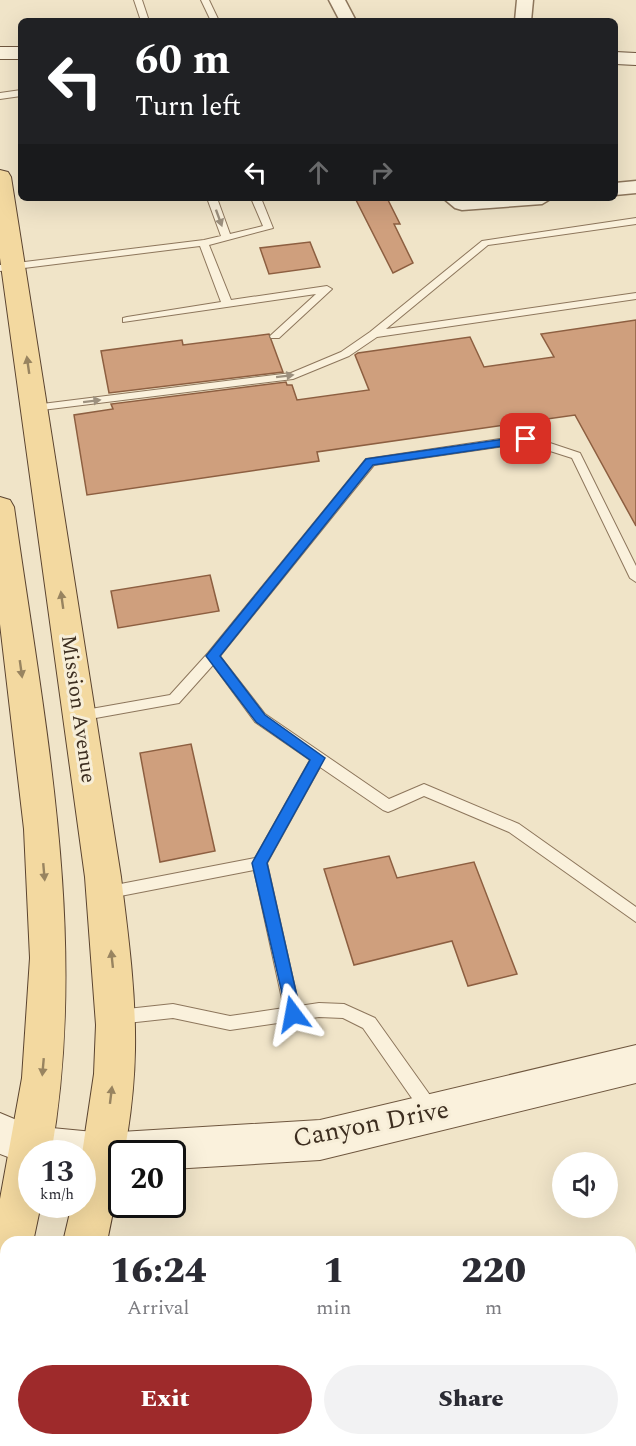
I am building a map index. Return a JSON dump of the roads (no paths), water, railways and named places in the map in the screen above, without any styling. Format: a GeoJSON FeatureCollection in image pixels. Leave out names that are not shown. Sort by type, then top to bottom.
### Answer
{"type":"FeatureCollection","features":[{"type":"Feature","properties":{"kind":"main road"},"geometry":{"type":"LineString","coordinates":[[0,53],[18,53]]}},
{"type":"Feature","properties":{"kind":"main road"},"geometry":{"type":"LineString","coordinates":[[618,58],[636,59]]}},
{"type":"Feature","properties":{"kind":"main road","name":"Mission Avenue"},"geometry":{"type":"LineString","coordinates":[[0,177],[7,267],[34,408],[105,893],[113,966],[114,1073],[104,1153],[86,1236]]}},
{"type":"Feature","properties":{"kind":"main road"},"geometry":{"type":"LineString","coordinates":[[0,507],[3,567],[36,793],[45,896],[47,1022],[38,1114],[10,1144],[11,1236]]}},
{"type":"Feature","properties":{"kind":"main road","name":"Canyon Drive"},"geometry":{"type":"LineString","coordinates":[[10,1144],[104,1153],[320,1140],[636,1064]]}},
{"type":"Feature","properties":{"kind":"street"},"geometry":{"type":"LineString","coordinates":[[337,0],[346,18]]}},
{"type":"Feature","properties":{"kind":"street"},"geometry":{"type":"LineString","coordinates":[[523,18],[525,0]]}},
{"type":"Feature","properties":{"kind":"street"},"geometry":{"type":"LineString","coordinates":[[618,189],[636,187]]}},
{"type":"Feature","properties":{"kind":"street"},"geometry":{"type":"LineString","coordinates":[[458,201],[462,204],[514,201]]}},
{"type":"Feature","properties":{"kind":"lane"},"geometry":{"type":"LineString","coordinates":[[138,0],[144,18]]}},
{"type":"Feature","properties":{"kind":"lane"},"geometry":{"type":"LineString","coordinates":[[205,0],[214,18]]}},
{"type":"Feature","properties":{"kind":"lane"},"geometry":{"type":"LineString","coordinates":[[0,96],[18,93]]}},
{"type":"Feature","properties":{"kind":"lane"},"geometry":{"type":"LineString","coordinates":[[213,201],[226,237]]}},
{"type":"Feature","properties":{"kind":"lane"},"geometry":{"type":"LineString","coordinates":[[7,267],[204,243],[268,228],[257,201]]}},
{"type":"Feature","properties":{"kind":"lane"},"geometry":{"type":"LineString","coordinates":[[34,408],[293,376],[336,358],[374,334],[485,243],[636,222]]}},
{"type":"Feature","properties":{"kind":"lane"},"geometry":{"type":"LineString","coordinates":[[204,243],[227,304]]}},
{"type":"Feature","properties":{"kind":"lane"},"geometry":{"type":"LineString","coordinates":[[127,320],[327,289],[275,336]]}},
{"type":"Feature","properties":{"kind":"lane"},"geometry":{"type":"LineString","coordinates":[[374,334],[636,296]]}},
{"type":"Feature","properties":{"kind":"lane"},"geometry":{"type":"LineString","coordinates":[[79,716],[174,699],[213,656],[370,462],[526,439],[576,456],[636,578]]}},
{"type":"Feature","properties":{"kind":"lane"},"geometry":{"type":"LineString","coordinates":[[213,656],[260,718],[388,806],[424,790],[514,828],[636,915]]}},
{"type":"Feature","properties":{"kind":"lane"},"geometry":{"type":"LineString","coordinates":[[293,1014],[260,863],[318,758]]}},
{"type":"Feature","properties":{"kind":"lane"},"geometry":{"type":"LineString","coordinates":[[105,893],[260,863]]}},
{"type":"Feature","properties":{"kind":"lane"},"geometry":{"type":"LineString","coordinates":[[115,1017],[173,1011],[230,1023],[293,1014],[344,1011],[369,1023],[433,1113]]}}]}
